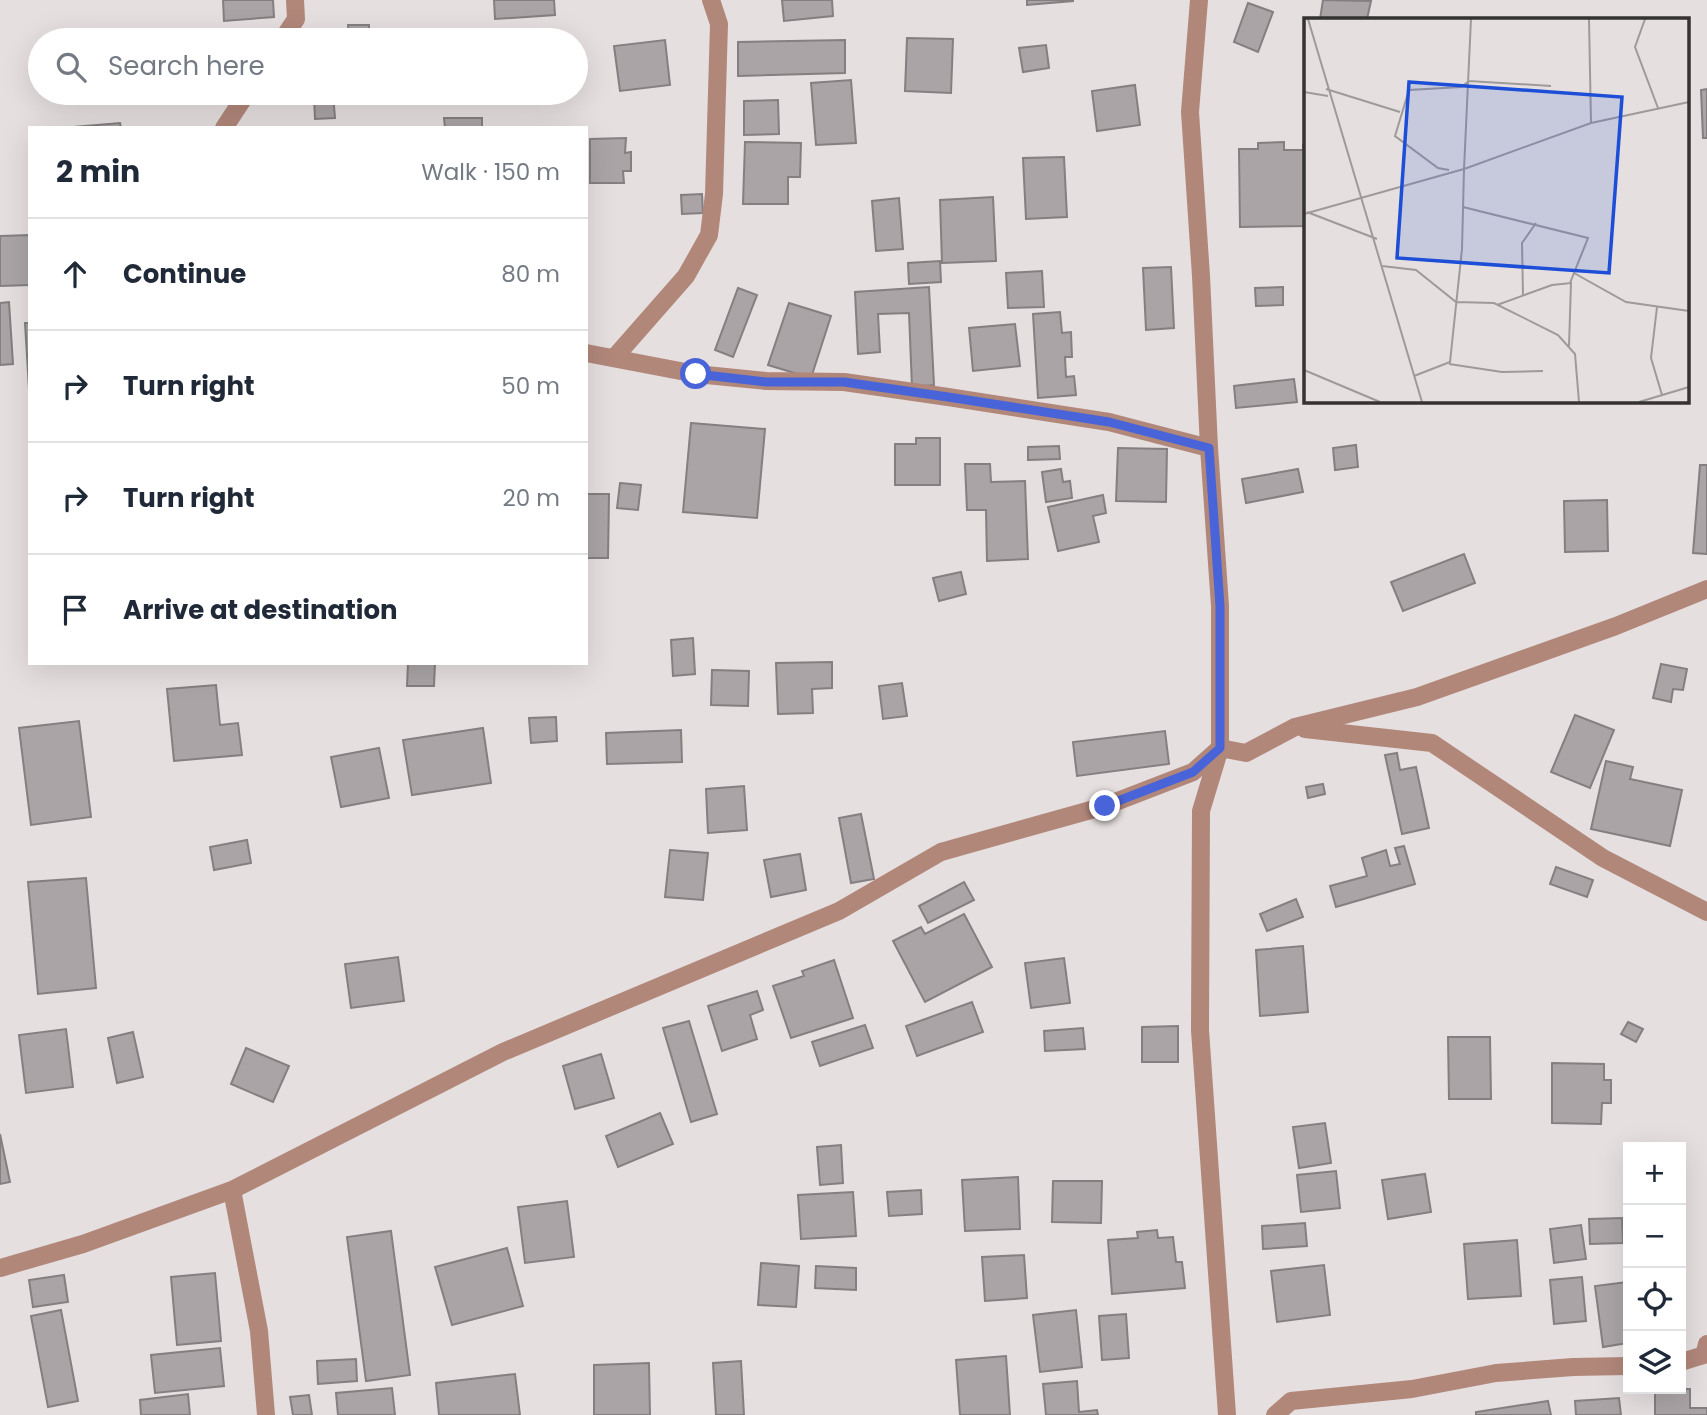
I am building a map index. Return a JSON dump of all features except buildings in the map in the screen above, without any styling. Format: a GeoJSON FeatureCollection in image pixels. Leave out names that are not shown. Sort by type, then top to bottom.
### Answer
{"type":"FeatureCollection","features":[{"type":"Feature","properties":{"kind":"street"},"geometry":{"type":"LineString","coordinates":[[289,0],[296,19]]}},
{"type":"Feature","properties":{"kind":"street"},"geometry":{"type":"LineString","coordinates":[[290,28],[296,19],[295,0]]}},
{"type":"Feature","properties":{"kind":"street"},"geometry":{"type":"LineString","coordinates":[[614,358],[686,276],[709,235],[714,194],[719,24],[711,0]]}},
{"type":"Feature","properties":{"kind":"street"},"geometry":{"type":"LineString","coordinates":[[1199,0],[1190,112],[1220,606],[1220,748],[1201,811],[1200,1030],[1227,1415]]}},
{"type":"Feature","properties":{"kind":"street"},"geometry":{"type":"LineString","coordinates":[[224,126],[239,105]]}},
{"type":"Feature","properties":{"kind":"street"},"geometry":{"type":"LineString","coordinates":[[588,352],[696,374],[766,382],[844,382],[948,397],[1109,422],[1209,448]]}},
{"type":"Feature","properties":{"kind":"street"},"geometry":{"type":"LineString","coordinates":[[1220,748],[1246,754],[1295,727],[1417,697],[1616,626],[1707,589]]}},
{"type":"Feature","properties":{"kind":"street"},"geometry":{"type":"LineString","coordinates":[[1295,727],[1432,743],[1603,858],[1707,912]]}},
{"type":"Feature","properties":{"kind":"street"},"geometry":{"type":"LineString","coordinates":[[0,1268],[83,1244],[232,1190],[503,1052],[839,911],[941,852],[1105,806],[1193,772],[1220,748]]}},
{"type":"Feature","properties":{"kind":"street"},"geometry":{"type":"LineString","coordinates":[[232,1190],[259,1331],[266,1415]]}},
{"type":"Feature","properties":{"kind":"street"},"geometry":{"type":"LineString","coordinates":[[1686,1360],[1704,1355],[1707,1345]]}},
{"type":"Feature","properties":{"kind":"street"},"geometry":{"type":"LineString","coordinates":[[1275,1415],[1290,1401],[1412,1390],[1496,1373],[1623,1366]]}},
{"type":"Feature","properties":{"kind":"route"},"geometry":{"type":"LineString","coordinates":[[696,374],[766,382],[844,382],[948,397],[1109,422],[1209,448],[1220,606],[1220,748],[1193,772],[1105,806]]}}]}
